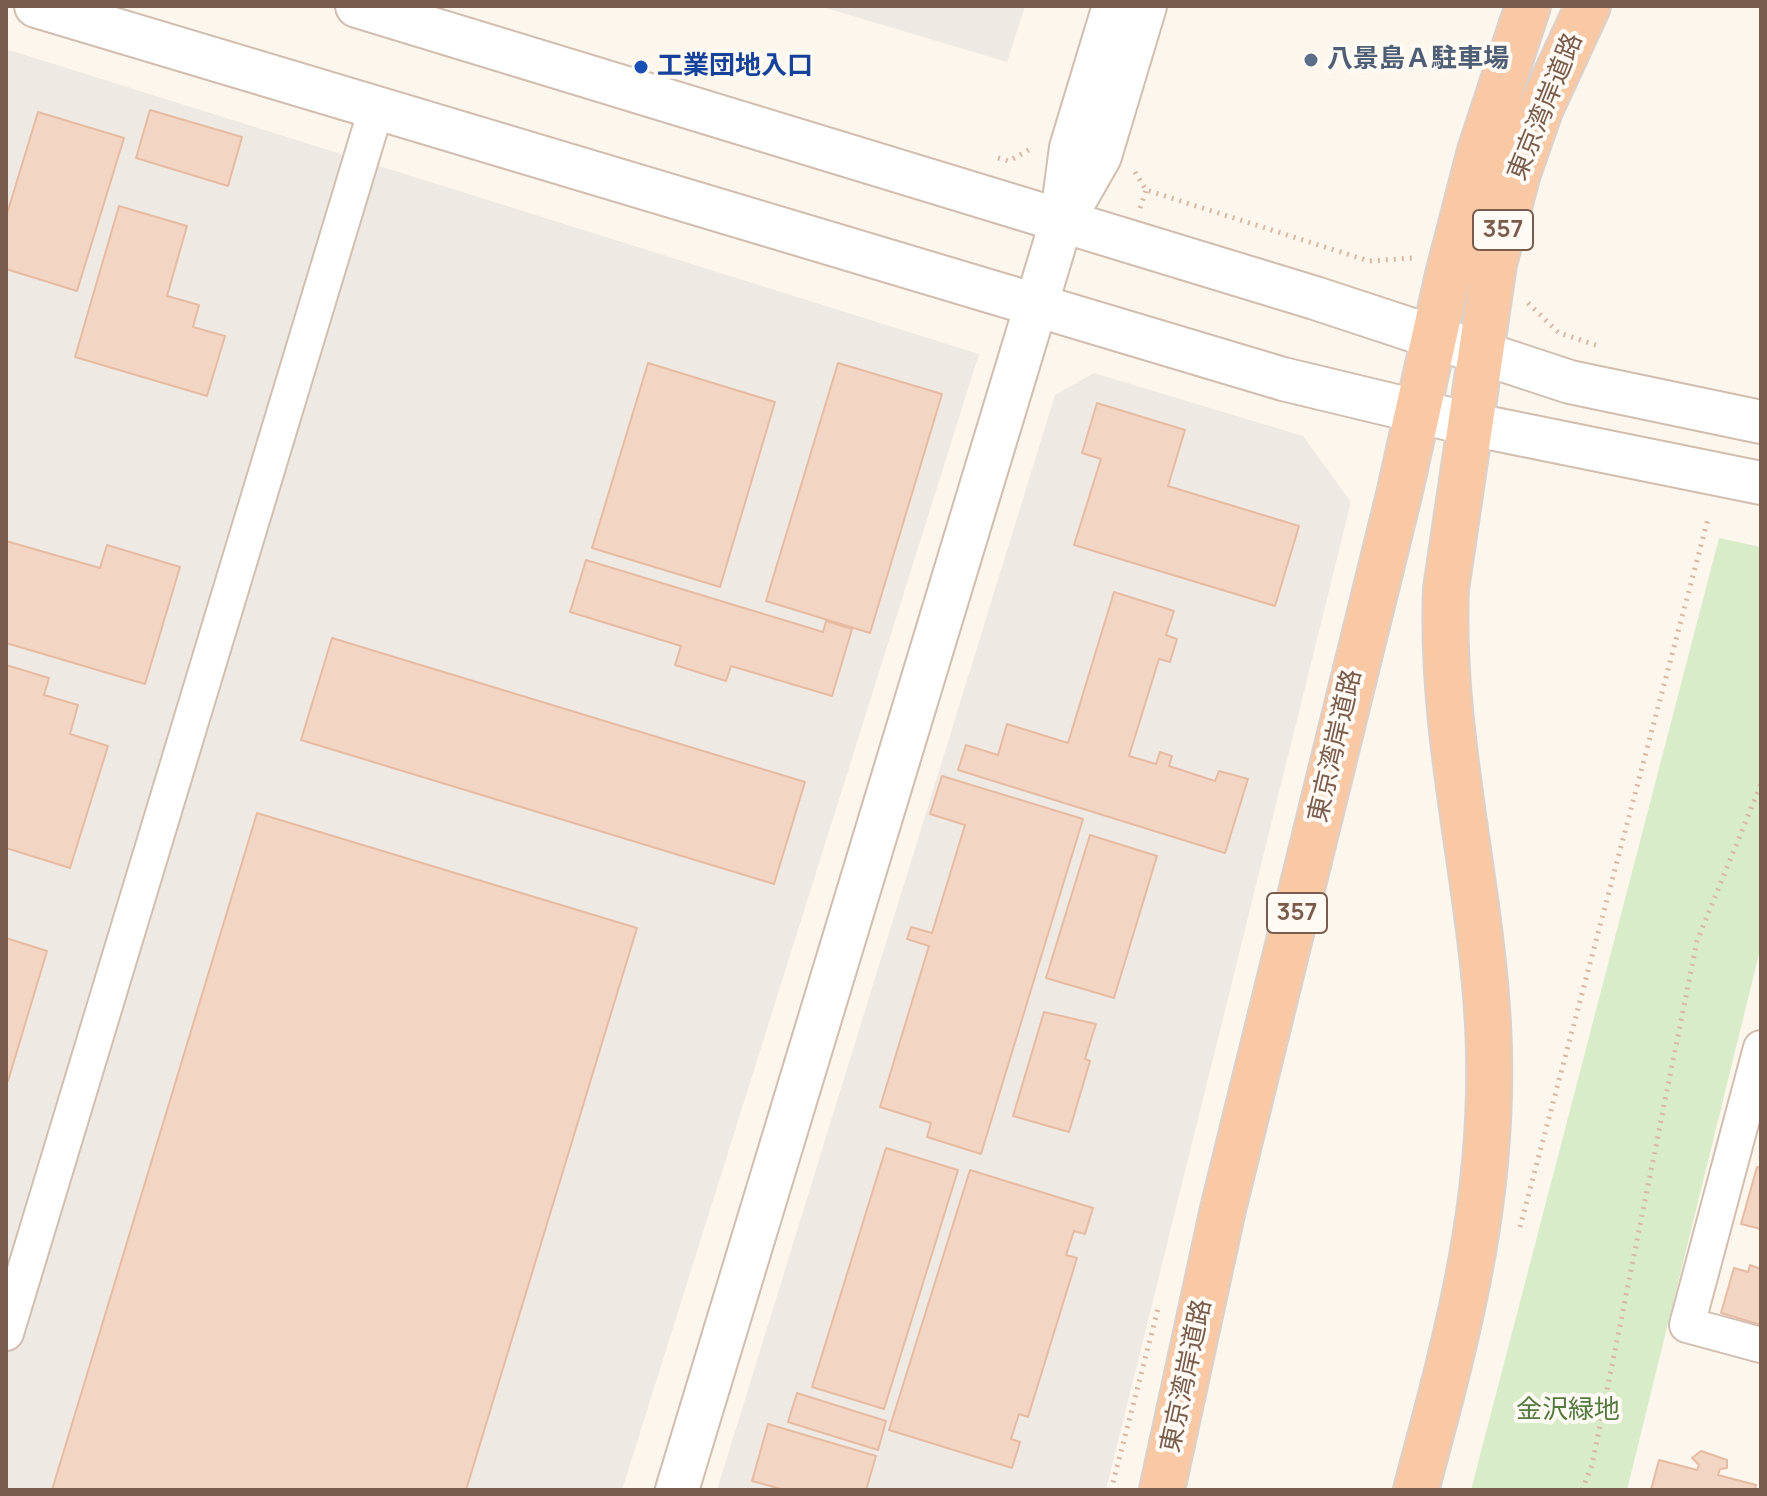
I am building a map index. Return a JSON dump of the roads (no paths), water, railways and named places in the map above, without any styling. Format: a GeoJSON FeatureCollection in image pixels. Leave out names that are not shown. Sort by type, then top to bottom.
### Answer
{"type":"FeatureCollection","features":[{"type":"Feature","properties":{"kind":"highway","name":"東京湾岸道路"},"geometry":{"type":"LineString","coordinates":[[1162,1490],[1223,1209],[1418,412],[1448,275],[1500,84],[1528,6]]}},
{"type":"Feature","properties":{"kind":"highway","name":"東京湾岸道路"},"geometry":{"type":"LineString","coordinates":[[1416,1490],[1478,1239],[1489,1117],[1482,947],[1459,782],[1444,633],[1451,550],[1490,288],[1518,173],[1560,63],[1588,6]]}},
{"type":"Feature","properties":{"kind":"street"},"geometry":{"type":"LineString","coordinates":[[36,6],[1283,379],[1470,424],[1761,483]]}},
{"type":"Feature","properties":{"kind":"street"},"geometry":{"type":"LineString","coordinates":[[357,6],[1570,382],[1761,422]]}},
{"type":"Feature","properties":{"kind":"street"},"geometry":{"type":"LineString","coordinates":[[677,1490],[1061,223],[1071,148],[1114,6]]}},
{"type":"Feature","properties":{"kind":"street"},"geometry":{"type":"LineString","coordinates":[[1061,223],[1100,156],[1145,6]]}},
{"type":"Feature","properties":{"kind":"street"},"geometry":{"type":"LineString","coordinates":[[1500,84],[1519,6]]}},
{"type":"Feature","properties":{"kind":"street"},"geometry":{"type":"LineString","coordinates":[[8,1319],[377,106]]}},
{"type":"Feature","properties":{"kind":"street"},"geometry":{"type":"LineString","coordinates":[[1761,1048],[1752,1120],[1687,1325],[1761,1345]]}},
{"type":"Feature","properties":{"kind":"place","name":"八景島Ａ駐車場"},"geometry":{"type":"Point","coordinates":[1311,60]}},
{"type":"Feature","properties":{"kind":"place","name":"工業団地入口"},"geometry":{"type":"Point","coordinates":[641,67]}},
{"type":"Feature","properties":{"kind":"park label","name":"金沢緑地"},"geometry":{"type":"Point","coordinates":[1568,1411]}}]}
